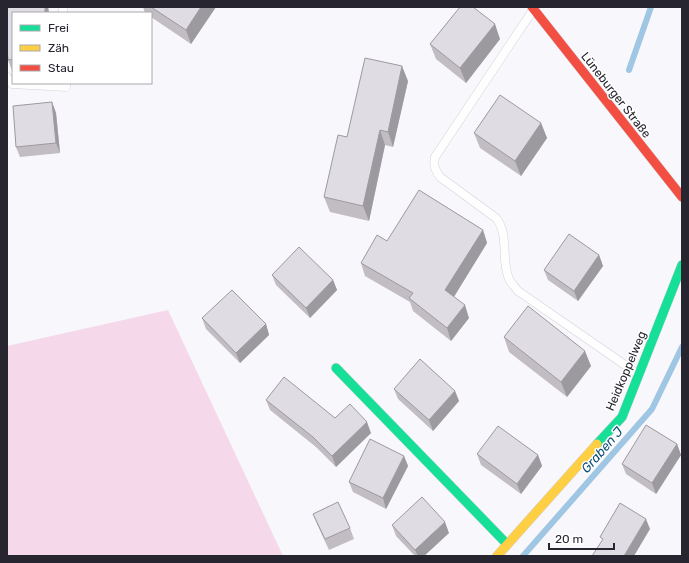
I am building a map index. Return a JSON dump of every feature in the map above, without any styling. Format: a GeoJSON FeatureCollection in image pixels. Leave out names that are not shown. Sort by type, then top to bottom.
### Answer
{"type":"FeatureCollection","features":[{"type":"Feature","properties":{"kind":"street","name":"Lüneburger Straße"},"geometry":{"type":"LineString","coordinates":[[533,8],[682,198]]}},
{"type":"Feature","properties":{"kind":"street","name":"Heidkoppelweg"},"geometry":{"type":"LineString","coordinates":[[496,556],[622,416],[682,265]]}},
{"type":"Feature","properties":{"kind":"street"},"geometry":{"type":"LineString","coordinates":[[336,368],[507,544]]}},
{"type":"Feature","properties":{"kind":"lane"},"geometry":{"type":"LineString","coordinates":[[533,8],[435,157],[435,170],[440,177],[496,218],[501,225],[507,272],[510,282],[518,290],[639,374]]}},
{"type":"Feature","properties":{"kind":"lane"},"geometry":{"type":"LineString","coordinates":[[12,84],[66,87],[66,84]]}},
{"type":"Feature","properties":{"kind":"shaded area"},"geometry":{"type":"Polygon","coordinates":[[[168,310],[283,556],[7,556],[7,346],[168,310]]]}},
{"type":"Feature","properties":{"kind":"building"},"geometry":{"type":"Polygon","coordinates":[[[7,7],[45,7],[45,12],[12,12],[12,59],[8,60],[7,7]]]}},
{"type":"Feature","properties":{"kind":"building"},"geometry":{"type":"Polygon","coordinates":[[[151,7],[201,7],[186,30],[151,7]]]}},
{"type":"Feature","properties":{"kind":"building"},"geometry":{"type":"Polygon","coordinates":[[[460,7],[473,7],[495,24],[460,68],[430,44],[460,7]]]}},
{"type":"Feature","properties":{"kind":"building"},"geometry":{"type":"Polygon","coordinates":[[[365,58],[402,66],[388,132],[380,130],[363,206],[324,197],[338,135],[347,137],[365,58]]]}},
{"type":"Feature","properties":{"kind":"building"},"geometry":{"type":"Polygon","coordinates":[[[500,95],[541,123],[515,161],[474,133],[500,95]]]}},
{"type":"Feature","properties":{"kind":"building"},"geometry":{"type":"Polygon","coordinates":[[[52,102],[56,143],[16,147],[13,106],[52,102]]]}},
{"type":"Feature","properties":{"kind":"building"},"geometry":{"type":"Polygon","coordinates":[[[419,190],[483,230],[445,290],[465,305],[447,328],[409,298],[413,293],[361,263],[377,235],[387,241],[419,190]]]}},
{"type":"Feature","properties":{"kind":"building"},"geometry":{"type":"Polygon","coordinates":[[[569,234],[599,255],[574,291],[544,270],[569,234]]]}},
{"type":"Feature","properties":{"kind":"building"},"geometry":{"type":"Polygon","coordinates":[[[299,247],[333,280],[306,308],[272,275],[299,247]]]}},
{"type":"Feature","properties":{"kind":"building"},"geometry":{"type":"Polygon","coordinates":[[[232,290],[266,324],[236,353],[202,318],[232,290]]]}},
{"type":"Feature","properties":{"kind":"building"},"geometry":{"type":"Polygon","coordinates":[[[528,306],[585,351],[561,382],[504,337],[528,306]]]}},
{"type":"Feature","properties":{"kind":"building"},"geometry":{"type":"Polygon","coordinates":[[[420,359],[455,391],[429,420],[394,389],[420,359]]]}},
{"type":"Feature","properties":{"kind":"building"},"geometry":{"type":"Polygon","coordinates":[[[284,377],[335,418],[350,404],[367,422],[332,456],[313,437],[266,400],[284,377]]]}},
{"type":"Feature","properties":{"kind":"building"},"geometry":{"type":"Polygon","coordinates":[[[646,425],[677,444],[652,483],[622,464],[646,425]]]}},
{"type":"Feature","properties":{"kind":"building"},"geometry":{"type":"Polygon","coordinates":[[[498,426],[538,455],[517,484],[477,454],[498,426]]]}},
{"type":"Feature","properties":{"kind":"building"},"geometry":{"type":"Polygon","coordinates":[[[370,439],[404,456],[383,498],[349,482],[370,439]]]}},
{"type":"Feature","properties":{"kind":"building"},"geometry":{"type":"Polygon","coordinates":[[[422,497],[445,522],[415,550],[392,525],[422,497]]]}},
{"type":"Feature","properties":{"kind":"building"},"geometry":{"type":"Polygon","coordinates":[[[338,502],[350,528],[325,539],[313,514],[338,502]]]}},
{"type":"Feature","properties":{"kind":"building"},"geometry":{"type":"Polygon","coordinates":[[[620,503],[646,519],[624,556],[592,556],[603,539],[600,537],[620,503]]]}},
{"type":"Feature","properties":{"kind":"waterway","name":"Graben J"},"geometry":{"type":"LineString","coordinates":[[629,70],[651,7]]}},
{"type":"Feature","properties":{"kind":"waterway","name":"Graben J"},"geometry":{"type":"LineString","coordinates":[[523,556],[652,409],[682,347]]}},
{"type":"Feature","properties":{"kind":"traffic: fast"},"geometry":{"type":"LineString","coordinates":[[597,444],[622,417],[682,265]]}},
{"type":"Feature","properties":{"kind":"traffic: fast"},"geometry":{"type":"LineString","coordinates":[[336,368],[507,544]]}},
{"type":"Feature","properties":{"kind":"traffic: slow"},"geometry":{"type":"LineString","coordinates":[[497,556],[597,444]]}},
{"type":"Feature","properties":{"kind":"traffic: jam"},"geometry":{"type":"LineString","coordinates":[[532,7],[682,197]]}}]}
